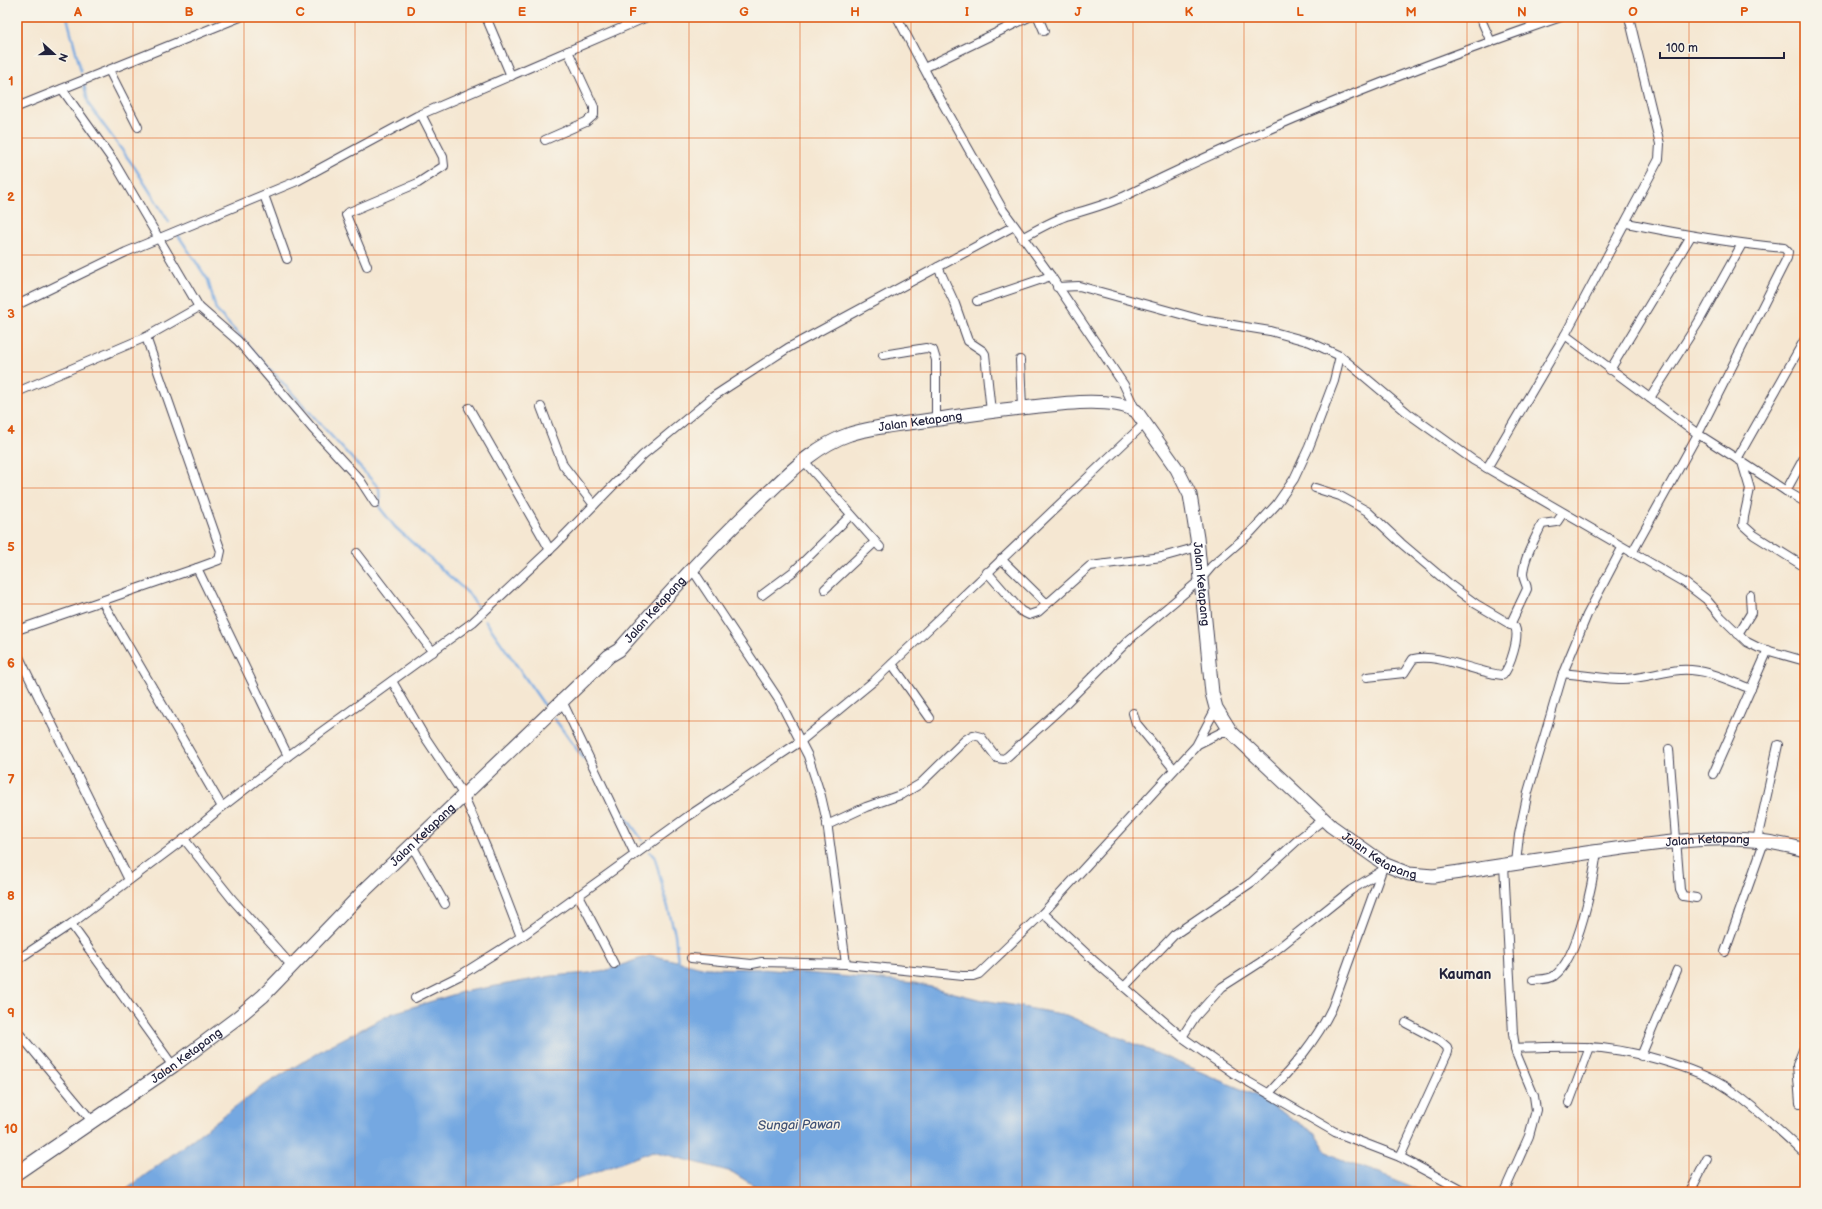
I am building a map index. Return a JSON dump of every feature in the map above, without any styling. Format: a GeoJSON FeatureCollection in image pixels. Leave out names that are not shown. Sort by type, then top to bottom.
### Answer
{"type":"FeatureCollection","features":[{"type":"Feature","properties":{"kind":"main road","name":"Jalan Ketapang"},"geometry":{"type":"LineString","coordinates":[[17,1173],[173,1066],[237,1018],[263,996],[291,965],[463,794],[614,653],[732,526],[804,461],[830,443],[849,435],[878,427],[1022,408],[1092,403],[1124,406],[1136,411],[1184,481],[1193,508],[1210,678],[1216,708],[1231,732],[1324,819],[1383,868],[1409,874],[1432,876],[1677,840],[1722,838],[1760,841],[1805,850]]}},
{"type":"Feature","properties":{"kind":"street"},"geometry":{"type":"LineString","coordinates":[[17,107],[240,17]]}},
{"type":"Feature","properties":{"kind":"street"},"geometry":{"type":"LineString","coordinates":[[486,17],[511,76]]}},
{"type":"Feature","properties":{"kind":"street"},"geometry":{"type":"LineString","coordinates":[[17,305],[126,252],[310,175],[421,114],[647,17]]}},
{"type":"Feature","properties":{"kind":"street"},"geometry":{"type":"LineString","coordinates":[[897,17],[938,95],[1014,226],[1051,276],[1124,385],[1136,411]]}},
{"type":"Feature","properties":{"kind":"street"},"geometry":{"type":"LineString","coordinates":[[924,68],[1029,17]]}},
{"type":"Feature","properties":{"kind":"street"},"geometry":{"type":"LineString","coordinates":[[1038,17],[1044,31]]}},
{"type":"Feature","properties":{"kind":"street"},"geometry":{"type":"LineString","coordinates":[[1480,17],[1491,42]]}},
{"type":"Feature","properties":{"kind":"street"},"geometry":{"type":"LineString","coordinates":[[1022,238],[1049,223],[1115,200],[1195,162],[1306,114],[1491,42],[1561,17]]}},
{"type":"Feature","properties":{"kind":"street"},"geometry":{"type":"LineString","coordinates":[[1487,468],[1565,335],[1656,168],[1661,151],[1629,17]]}},
{"type":"Feature","properties":{"kind":"street"},"geometry":{"type":"LineString","coordinates":[[545,140],[586,122],[594,115],[594,107],[568,51]]}},
{"type":"Feature","properties":{"kind":"street"},"geometry":{"type":"LineString","coordinates":[[108,70],[138,127]]}},
{"type":"Feature","properties":{"kind":"street"},"geometry":{"type":"LineString","coordinates":[[62,89],[114,162],[199,307],[238,341],[312,428],[360,480],[375,503]]}},
{"type":"Feature","properties":{"kind":"street"},"geometry":{"type":"LineString","coordinates":[[367,266],[346,215],[347,213],[418,183],[443,169],[443,157],[421,114]]}},
{"type":"Feature","properties":{"kind":"street"},"geometry":{"type":"LineString","coordinates":[[264,195],[287,259]]}},
{"type":"Feature","properties":{"kind":"street"},"geometry":{"type":"LineString","coordinates":[[1626,222],[1691,236],[1742,244],[1784,248],[1788,252],[1787,258],[1698,434],[1632,553]]}},
{"type":"Feature","properties":{"kind":"street"},"geometry":{"type":"LineString","coordinates":[[17,960],[71,924],[184,840],[222,807],[288,756],[473,622],[550,550],[611,486],[671,430],[729,385],[788,348],[1014,226]]}},
{"type":"Feature","properties":{"kind":"street"},"geometry":{"type":"LineString","coordinates":[[1610,370],[1691,236]]}},
{"type":"Feature","properties":{"kind":"street"},"geometry":{"type":"LineString","coordinates":[[1650,398],[1698,323],[1742,244]]}},
{"type":"Feature","properties":{"kind":"street"},"geometry":{"type":"LineString","coordinates":[[938,267],[955,304],[968,341],[985,354],[991,412]]}},
{"type":"Feature","properties":{"kind":"street"},"geometry":{"type":"LineString","coordinates":[[977,301],[1051,276]]}},
{"type":"Feature","properties":{"kind":"street"},"geometry":{"type":"LineString","coordinates":[[1058,287],[1079,286],[1202,320],[1270,331],[1310,342],[1340,356],[1409,414],[1473,460],[1622,548],[1685,583],[1706,599],[1738,634],[1753,645],[1805,661]]}},
{"type":"Feature","properties":{"kind":"street"},"geometry":{"type":"LineString","coordinates":[[17,392],[146,337],[199,307]]}},
{"type":"Feature","properties":{"kind":"street"},"geometry":{"type":"LineString","coordinates":[[1565,335],[1610,370],[1698,434],[1805,502]]}},
{"type":"Feature","properties":{"kind":"street"},"geometry":{"type":"LineString","coordinates":[[17,630],[219,560],[222,551],[146,337]]}},
{"type":"Feature","properties":{"kind":"street"},"geometry":{"type":"LineString","coordinates":[[1805,339],[1739,460],[1750,489],[1744,517],[1744,525],[1754,535],[1805,567]]}},
{"type":"Feature","properties":{"kind":"street"},"geometry":{"type":"LineString","coordinates":[[883,355],[926,348],[933,350],[936,360],[936,420]]}},
{"type":"Feature","properties":{"kind":"street"},"geometry":{"type":"LineString","coordinates":[[827,825],[866,807],[903,794],[920,784],[965,740],[973,735],[981,737],[997,758],[1004,759],[1060,709],[1130,639],[1200,580],[1212,566],[1251,532],[1276,505],[1294,479],[1312,440],[1334,381],[1340,356]]}},
{"type":"Feature","properties":{"kind":"street"},"geometry":{"type":"LineString","coordinates":[[1020,360],[1022,408]]}},
{"type":"Feature","properties":{"kind":"street"},"geometry":{"type":"LineString","coordinates":[[541,406],[563,465],[594,504]]}},
{"type":"Feature","properties":{"kind":"street"},"geometry":{"type":"LineString","coordinates":[[470,408],[550,550]]}},
{"type":"Feature","properties":{"kind":"street"},"geometry":{"type":"LineString","coordinates":[[415,998],[459,976],[521,938],[687,817],[802,741],[848,704],[892,664],[1144,424]]}},
{"type":"Feature","properties":{"kind":"street"},"geometry":{"type":"LineString","coordinates":[[1786,491],[1805,456]]}},
{"type":"Feature","properties":{"kind":"street"},"geometry":{"type":"LineString","coordinates":[[804,461],[877,545],[825,589]]}},
{"type":"Feature","properties":{"kind":"street"},"geometry":{"type":"LineString","coordinates":[[1315,488],[1340,496],[1367,511],[1401,543],[1453,587],[1516,630],[1517,638],[1503,675],[1461,664],[1420,658],[1413,659],[1404,673],[1367,677]]}},
{"type":"Feature","properties":{"kind":"street"},"geometry":{"type":"LineString","coordinates":[[1510,625],[1527,589],[1524,579],[1525,562],[1538,532],[1542,524],[1557,522],[1563,513]]}},
{"type":"Feature","properties":{"kind":"street"},"geometry":{"type":"LineString","coordinates":[[762,595],[794,571],[851,515]]}},
{"type":"Feature","properties":{"kind":"street"},"geometry":{"type":"LineString","coordinates":[[987,572],[1025,613],[1033,614],[1047,604],[1090,566],[1162,557],[1198,547]]}},
{"type":"Feature","properties":{"kind":"street"},"geometry":{"type":"LineString","coordinates":[[1504,1192],[1529,1136],[1536,1110],[1534,1096],[1518,1059],[1515,1048],[1510,1002],[1510,864],[1519,835],[1528,792],[1563,673],[1588,614],[1622,548]]}},
{"type":"Feature","properties":{"kind":"street"},"geometry":{"type":"LineString","coordinates":[[357,553],[433,652]]}},
{"type":"Feature","properties":{"kind":"street"},"geometry":{"type":"LineString","coordinates":[[1001,559],[1047,604]]}},
{"type":"Feature","properties":{"kind":"street"},"geometry":{"type":"LineString","coordinates":[[197,568],[288,756]]}},
{"type":"Feature","properties":{"kind":"street"},"geometry":{"type":"LineString","coordinates":[[692,569],[779,700],[802,741],[815,775],[827,825],[846,964]]}},
{"type":"Feature","properties":{"kind":"street"},"geometry":{"type":"LineString","coordinates":[[1738,634],[1751,613],[1750,595]]}},
{"type":"Feature","properties":{"kind":"street"},"geometry":{"type":"LineString","coordinates":[[102,601],[222,807]]}},
{"type":"Feature","properties":{"kind":"street"},"geometry":{"type":"LineString","coordinates":[[1713,774],[1768,650]]}},
{"type":"Feature","properties":{"kind":"street"},"geometry":{"type":"LineString","coordinates":[[17,653],[129,880]]}},
{"type":"Feature","properties":{"kind":"street"},"geometry":{"type":"LineString","coordinates":[[892,664],[930,718]]}},
{"type":"Feature","properties":{"kind":"street"},"geometry":{"type":"LineString","coordinates":[[1563,673],[1620,679],[1642,677],[1681,670],[1693,671],[1711,674],[1751,689]]}},
{"type":"Feature","properties":{"kind":"street"},"geometry":{"type":"LineString","coordinates":[[392,681],[423,734],[463,794],[487,849],[521,938]]}},
{"type":"Feature","properties":{"kind":"street"},"geometry":{"type":"LineString","coordinates":[[562,701],[635,854]]}},
{"type":"Feature","properties":{"kind":"street"},"geometry":{"type":"LineString","coordinates":[[691,958],[752,964],[762,962],[846,964],[973,976],[984,970],[1043,913],[1196,746],[1216,708]]}},
{"type":"Feature","properties":{"kind":"street"},"geometry":{"type":"LineString","coordinates":[[1133,713],[1136,723],[1174,769]]}},
{"type":"Feature","properties":{"kind":"street"},"geometry":{"type":"LineString","coordinates":[[1196,746],[1222,732],[1231,732]]}},
{"type":"Feature","properties":{"kind":"street"},"geometry":{"type":"LineString","coordinates":[[1725,952],[1760,841],[1778,745]]}},
{"type":"Feature","properties":{"kind":"street"},"geometry":{"type":"LineString","coordinates":[[1669,749],[1680,892],[1683,896],[1696,898]]}},
{"type":"Feature","properties":{"kind":"street"},"geometry":{"type":"LineString","coordinates":[[1124,987],[1174,935],[1252,882],[1300,838],[1324,819]]}},
{"type":"Feature","properties":{"kind":"street"},"geometry":{"type":"LineString","coordinates":[[184,840],[232,899],[291,965]]}},
{"type":"Feature","properties":{"kind":"street"},"geometry":{"type":"LineString","coordinates":[[412,844],[445,904]]}},
{"type":"Feature","properties":{"kind":"street"},"geometry":{"type":"LineString","coordinates":[[1533,980],[1553,976],[1566,962],[1588,904],[1594,879],[1598,851]]}},
{"type":"Feature","properties":{"kind":"street"},"geometry":{"type":"LineString","coordinates":[[1182,1037],[1195,1017],[1222,987],[1267,958],[1351,890],[1383,868]]}},
{"type":"Feature","properties":{"kind":"street"},"geometry":{"type":"LineString","coordinates":[[1269,1093],[1296,1064],[1325,1023],[1332,1008],[1383,868]]}},
{"type":"Feature","properties":{"kind":"street"},"geometry":{"type":"LineString","coordinates":[[578,896],[614,964]]}},
{"type":"Feature","properties":{"kind":"street"},"geometry":{"type":"LineString","coordinates":[[1043,913],[1093,960],[1182,1037],[1233,1073],[1336,1132],[1400,1157],[1465,1192]]}},
{"type":"Feature","properties":{"kind":"street"},"geometry":{"type":"LineString","coordinates":[[71,924],[173,1066]]}},
{"type":"Feature","properties":{"kind":"street"},"geometry":{"type":"LineString","coordinates":[[1641,1056],[1677,970]]}},
{"type":"Feature","properties":{"kind":"street"},"geometry":{"type":"LineString","coordinates":[[1400,1157],[1448,1052],[1447,1047],[1440,1041],[1406,1023]]}},
{"type":"Feature","properties":{"kind":"street"},"geometry":{"type":"LineString","coordinates":[[17,1030],[92,1121]]}},
{"type":"Feature","properties":{"kind":"street"},"geometry":{"type":"LineString","coordinates":[[1800,1103],[1797,1066],[1805,1045]]}},
{"type":"Feature","properties":{"kind":"street"},"geometry":{"type":"LineString","coordinates":[[1515,1048],[1590,1047],[1608,1049],[1641,1056],[1684,1068],[1713,1080],[1729,1089],[1782,1132],[1805,1154]]}},
{"type":"Feature","properties":{"kind":"street"},"geometry":{"type":"LineString","coordinates":[[1568,1103],[1590,1047]]}},
{"type":"Feature","properties":{"kind":"street"},"geometry":{"type":"LineString","coordinates":[[1690,1192],[1707,1159]]}},
{"type":"Feature","properties":{"kind":"water","name":"Sungai Pawan"},"geometry":{"type":"Polygon","coordinates":[[[651,955],[706,968],[762,969],[915,983],[978,999],[1066,1015],[1255,1095],[1315,1133],[1327,1152],[1345,1162],[1380,1173],[1424,1192],[828,1192],[820,1188],[761,1190],[732,1172],[653,1151],[543,1192],[123,1192],[260,1088],[327,1047],[393,1013],[462,992],[552,976],[601,972],[651,955]]]}},
{"type":"Feature","properties":{"kind":"waterway"},"geometry":{"type":"LineString","coordinates":[[67,17],[81,71]]}},
{"type":"Feature","properties":{"kind":"waterway"},"geometry":{"type":"LineString","coordinates":[[84,85],[89,105],[135,168],[169,222]]}},
{"type":"Feature","properties":{"kind":"waterway"},"geometry":{"type":"LineString","coordinates":[[178,235],[208,280],[216,310],[379,488],[380,508],[395,527],[469,594],[478,608]]}},
{"type":"Feature","properties":{"kind":"waterway"},"geometry":{"type":"LineString","coordinates":[[485,620],[545,706]]}},
{"type":"Feature","properties":{"kind":"waterway"},"geometry":{"type":"LineString","coordinates":[[554,718],[583,758]]}},
{"type":"Feature","properties":{"kind":"waterway"},"geometry":{"type":"LineString","coordinates":[[617,805],[643,841]]}},
{"type":"Feature","properties":{"kind":"waterway"},"geometry":{"type":"LineString","coordinates":[[650,852],[655,858],[675,934],[678,963]]}},
{"type":"Feature","properties":{"kind":"district","name":"Kauman"},"geometry":{"type":"Point","coordinates":[1465,974]}}]}
